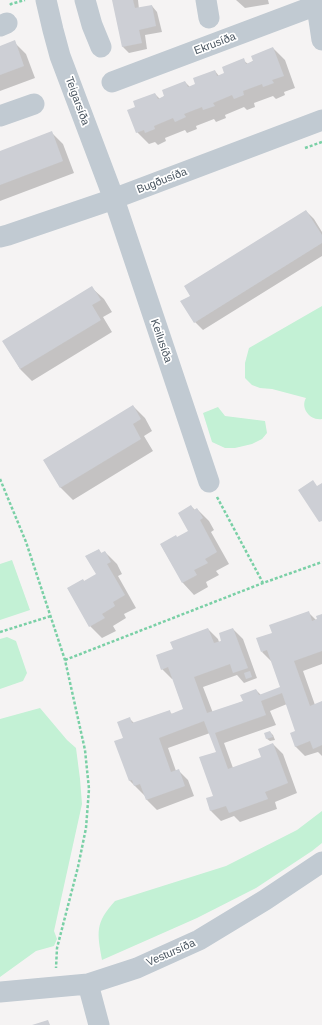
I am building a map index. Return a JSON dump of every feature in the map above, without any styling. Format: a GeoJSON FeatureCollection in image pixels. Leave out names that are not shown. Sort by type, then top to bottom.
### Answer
{"type":"FeatureCollection","features":[{"type":"Feature","properties":{"kind":"street","name":"Teigarsíða"},"geometry":{"type":"LineString","coordinates":[[46,0],[60,56],[114,199]]}},
{"type":"Feature","properties":{"kind":"street"},"geometry":{"type":"LineString","coordinates":[[85,0],[92,25],[101,47]]}},
{"type":"Feature","properties":{"kind":"street","name":"Ekrusíða"},"geometry":{"type":"LineString","coordinates":[[112,82],[317,2],[322,40]]}},
{"type":"Feature","properties":{"kind":"street"},"geometry":{"type":"LineString","coordinates":[[0,116],[34,104]]}},
{"type":"Feature","properties":{"kind":"street","name":"Bugðusíða"},"geometry":{"type":"LineString","coordinates":[[0,237],[114,199],[322,120]]}},
{"type":"Feature","properties":{"kind":"street","name":"Keilusíða"},"geometry":{"type":"LineString","coordinates":[[114,199],[209,482]]}},
{"type":"Feature","properties":{"kind":"street","name":"Vestursíða"},"geometry":{"type":"LineString","coordinates":[[0,992],[88,984],[137,968],[199,940],[265,900],[322,862]]}},
{"type":"Feature","properties":{"kind":"street"},"geometry":{"type":"LineString","coordinates":[[88,984],[99,1025]]}},
{"type":"Feature","properties":{"kind":"path"},"geometry":{"type":"LineString","coordinates":[[0,479],[26,542],[65,660],[85,750],[89,789],[86,828],[78,867],[57,948],[56,966],[60,986]]}},
{"type":"Feature","properties":{"kind":"path"},"geometry":{"type":"LineString","coordinates":[[209,482],[263,583]]}},
{"type":"Feature","properties":{"kind":"path"},"geometry":{"type":"LineString","coordinates":[[65,660],[263,583],[322,562]]}},
{"type":"Feature","properties":{"kind":"path"},"geometry":{"type":"LineString","coordinates":[[0,632],[50,616]]}},
{"type":"Feature","properties":{"kind":"green space"},"geometry":{"type":"Polygon","coordinates":[[[322,306],[322,419],[318,419],[310,416],[305,410],[304,402],[306,398],[252,385],[245,378],[245,363],[249,348],[322,306]]]}},
{"type":"Feature","properties":{"kind":"green space"},"geometry":{"type":"Polygon","coordinates":[[[218,407],[225,416],[265,421],[267,433],[262,439],[252,444],[235,448],[225,448],[212,442],[203,413],[218,407]]]}},
{"type":"Feature","properties":{"kind":"green space"},"geometry":{"type":"Polygon","coordinates":[[[12,560],[30,610],[0,620],[0,564],[12,560]]]}},
{"type":"Feature","properties":{"kind":"green space"},"geometry":{"type":"Polygon","coordinates":[[[7,637],[16,641],[27,673],[23,681],[0,689],[0,639],[7,637]]]}},
{"type":"Feature","properties":{"kind":"green space"},"geometry":{"type":"Polygon","coordinates":[[[40,708],[67,740],[76,748],[82,804],[54,931],[57,939],[54,946],[36,951],[0,977],[0,719],[40,708]]]}},
{"type":"Feature","properties":{"kind":"green space"},"geometry":{"type":"Polygon","coordinates":[[[322,811],[322,843],[312,851],[256,888],[197,918],[102,960],[99,942],[99,928],[108,909],[115,901],[226,866],[297,830],[322,811]]]}},
{"type":"Feature","properties":{"kind":"building"},"geometry":{"type":"Polygon","coordinates":[[[112,0],[133,0],[135,8],[152,5],[156,26],[139,30],[142,43],[122,47],[112,0]]]}},
{"type":"Feature","properties":{"kind":"building"},"geometry":{"type":"Polygon","coordinates":[[[15,40],[24,66],[0,75],[0,46],[15,40]]]}},
{"type":"Feature","properties":{"kind":"building"},"geometry":{"type":"Polygon","coordinates":[[[273,47],[284,76],[272,80],[274,83],[263,87],[262,84],[243,91],[244,95],[234,99],[232,95],[213,103],[215,106],[203,110],[202,107],[184,114],[186,117],[175,122],[173,118],[154,126],[155,129],[145,133],[144,130],[136,133],[127,110],[135,107],[133,101],[155,93],[158,99],[164,96],[162,90],[185,81],[188,87],[195,84],[193,78],[215,70],[217,76],[224,73],[222,67],[244,58],[246,64],[253,61],[251,56],[273,47]]]}},
{"type":"Feature","properties":{"kind":"building"},"geometry":{"type":"Polygon","coordinates":[[[52,131],[63,161],[0,185],[0,151],[52,131]]]}},
{"type":"Feature","properties":{"kind":"building"},"geometry":{"type":"Polygon","coordinates":[[[306,210],[322,235],[322,243],[194,323],[180,301],[190,296],[184,286],[306,210]]]}},
{"type":"Feature","properties":{"kind":"building"},"geometry":{"type":"Polygon","coordinates":[[[92,286],[101,300],[92,305],[101,320],[20,369],[2,341],[92,286]]]}},
{"type":"Feature","properties":{"kind":"building"},"geometry":{"type":"Polygon","coordinates":[[[133,405],[141,419],[133,424],[141,439],[60,488],[43,460],[133,405]]]}},
{"type":"Feature","properties":{"kind":"building"},"geometry":{"type":"Polygon","coordinates":[[[313,480],[317,486],[322,483],[322,521],[319,522],[298,490],[313,480]]]}},
{"type":"Feature","properties":{"kind":"building"},"geometry":{"type":"Polygon","coordinates":[[[191,505],[194,510],[197,508],[203,518],[200,520],[217,552],[205,559],[208,563],[194,570],[197,575],[182,583],[160,544],[176,535],[177,537],[188,531],[178,513],[191,505]]]}},
{"type":"Feature","properties":{"kind":"building"},"geometry":{"type":"Polygon","coordinates":[[[99,549],[101,553],[105,551],[111,562],[107,564],[125,595],[113,602],[115,606],[102,614],[105,618],[89,627],[67,588],[96,574],[85,556],[99,549]]]}},
{"type":"Feature","properties":{"kind":"building"},"geometry":{"type":"Polygon","coordinates":[[[309,611],[312,621],[317,619],[316,616],[322,614],[322,651],[294,661],[310,706],[322,701],[322,745],[313,749],[310,741],[295,747],[290,733],[295,731],[282,693],[261,701],[266,715],[215,733],[228,769],[261,757],[258,749],[273,743],[288,783],[265,792],[268,799],[229,813],[226,806],[210,811],[206,798],[213,796],[199,757],[216,752],[204,721],[159,738],[171,772],[179,769],[185,786],[146,800],[140,784],[134,786],[132,780],[129,781],[114,741],[123,738],[117,722],[130,717],[132,723],[170,710],[171,714],[183,709],[168,667],[161,670],[156,655],[173,649],[170,642],[208,628],[214,643],[221,641],[219,633],[233,628],[248,668],[233,673],[230,664],[194,677],[207,713],[243,701],[240,695],[256,689],[259,695],[280,687],[267,650],[261,652],[256,638],[272,633],[269,625],[309,611]]]}},
{"type":"Feature","properties":{"kind":"building"},"geometry":{"type":"Polygon","coordinates":[[[250,671],[252,677],[246,679],[244,673],[250,671]]]}},
{"type":"Feature","properties":{"kind":"building"},"geometry":{"type":"Polygon","coordinates":[[[270,731],[273,737],[266,739],[264,733],[270,731]]]}},
{"type":"Feature","properties":{"kind":"building"},"geometry":{"type":"Polygon","coordinates":[[[48,1020],[50,1025],[32,1025],[48,1020]]]}}]}
